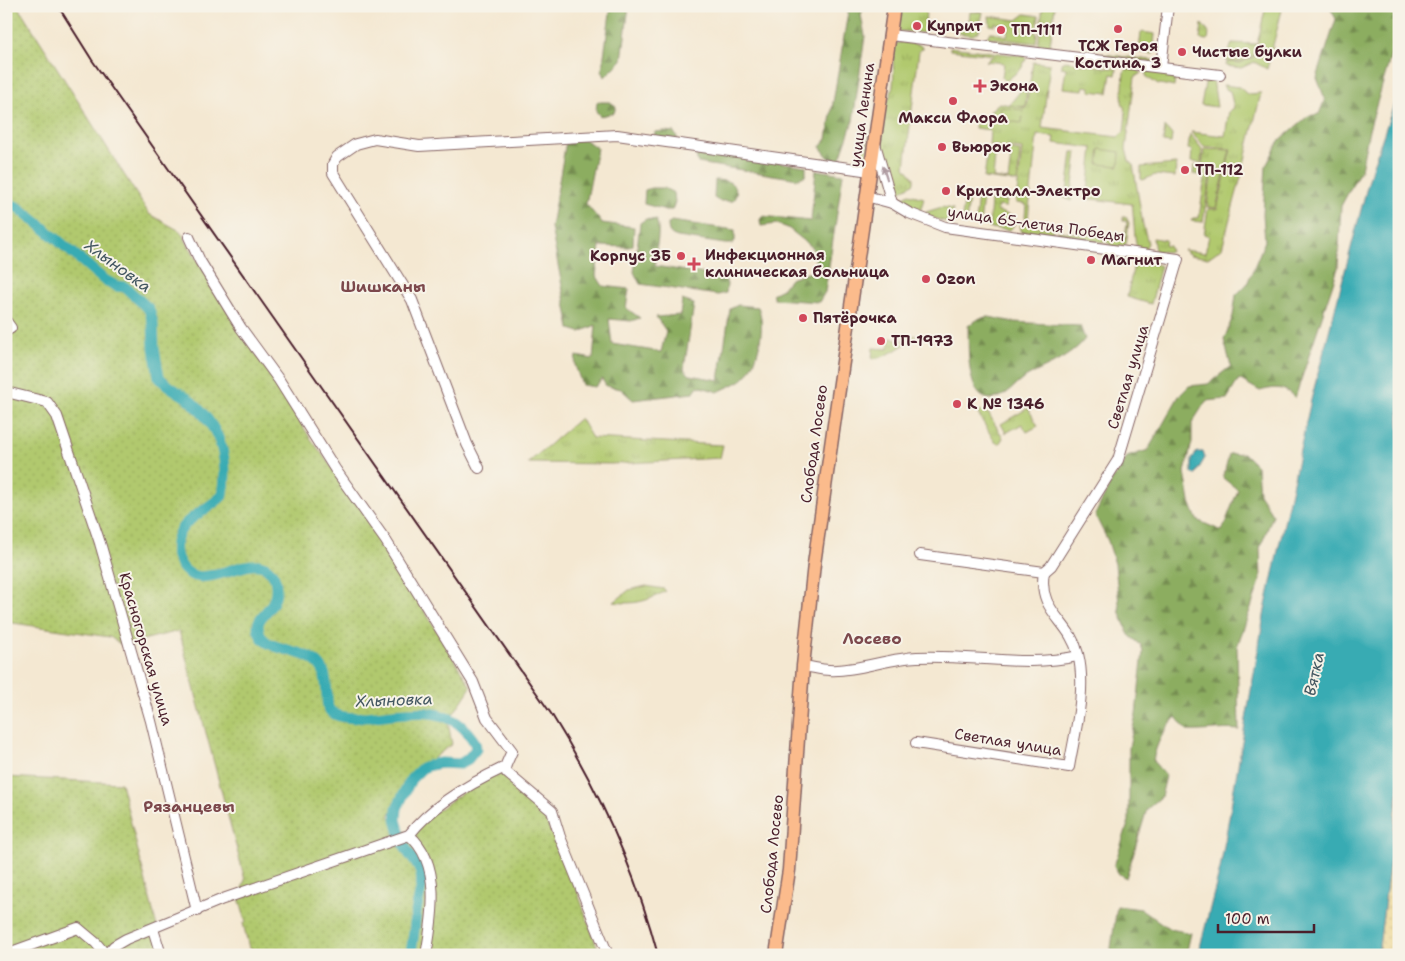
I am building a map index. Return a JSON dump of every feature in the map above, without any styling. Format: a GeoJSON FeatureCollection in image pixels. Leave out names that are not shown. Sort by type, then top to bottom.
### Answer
{"type":"FeatureCollection","features":[{"type":"Feature","properties":{"kind":"main road","name":"улица Ленина"},"geometry":{"type":"LineString","coordinates":[[860,228],[875,143],[894,6]]}},
{"type":"Feature","properties":{"kind":"main road","name":"Слобода Лосево"},"geometry":{"type":"LineString","coordinates":[[776,955],[789,870],[803,666],[816,549],[860,228]]}},
{"type":"Feature","properties":{"kind":"street"},"geometry":{"type":"LineString","coordinates":[[1161,67],[1168,6]]}},
{"type":"Feature","properties":{"kind":"street"},"geometry":{"type":"LineString","coordinates":[[890,35],[1220,75]]}},
{"type":"Feature","properties":{"kind":"street"},"geometry":{"type":"LineString","coordinates":[[479,468],[466,444],[412,300],[333,173],[333,164],[337,157],[356,144],[374,139],[419,146],[617,136],[870,171]]}},
{"type":"Feature","properties":{"kind":"street"},"geometry":{"type":"LineString","coordinates":[[875,143],[892,203]]}},
{"type":"Feature","properties":{"kind":"street","name":"улица 65-летия Победы"},"geometry":{"type":"LineString","coordinates":[[866,196],[892,203],[909,213],[945,227],[1178,259]]}},
{"type":"Feature","properties":{"kind":"street"},"geometry":{"type":"LineString","coordinates":[[6,954],[78,928],[96,943],[106,955],[114,946],[197,910],[263,885],[401,838],[429,814],[466,789],[506,767],[512,751],[488,718],[473,682],[372,518],[335,470],[279,380],[241,328],[200,261],[189,237]]}},
{"type":"Feature","properties":{"kind":"street","name":"Светлая улица"},"geometry":{"type":"LineString","coordinates":[[916,743],[1069,767],[1080,698],[1078,656],[1072,640],[1044,597],[1044,572],[1051,566],[1118,460],[1178,259]]}},
{"type":"Feature","properties":{"kind":"street","name":"Красногорская улица"},"geometry":{"type":"LineString","coordinates":[[6,392],[47,402],[57,416],[113,586],[151,721],[197,910]]}},
{"type":"Feature","properties":{"kind":"street"},"geometry":{"type":"LineString","coordinates":[[920,555],[1044,572]]}},
{"type":"Feature","properties":{"kind":"street"},"geometry":{"type":"LineString","coordinates":[[803,666],[831,670],[916,657],[1024,660],[1060,659],[1078,656]]}},
{"type":"Feature","properties":{"kind":"street"},"geometry":{"type":"LineString","coordinates":[[506,767],[510,776],[538,797],[552,811],[560,837],[608,955]]}},
{"type":"Feature","properties":{"kind":"street"},"geometry":{"type":"LineString","coordinates":[[401,838],[425,855],[432,884],[431,920],[426,955]]}},
{"type":"Feature","properties":{"kind":"street"},"geometry":{"type":"LineString","coordinates":[[153,929],[161,955]]}},
{"type":"Feature","properties":{"kind":"green space"},"geometry":{"type":"Polygon","coordinates":[[[6,6],[18,6],[149,214],[180,231],[235,322],[311,439],[364,512],[471,687],[448,722],[452,744],[423,767],[409,783],[389,816],[409,835],[422,821],[495,770],[536,799],[575,885],[600,955],[254,955],[252,948],[249,948],[243,923],[246,922],[239,898],[245,880],[179,631],[122,645],[110,637],[6,622],[6,6]]]}},
{"type":"Feature","properties":{"kind":"green space"},"geometry":{"type":"Polygon","coordinates":[[[611,6],[629,6],[622,60],[605,77],[602,70],[611,6]]]}},
{"type":"Feature","properties":{"kind":"green space"},"geometry":{"type":"Polygon","coordinates":[[[849,6],[864,6],[861,15],[865,36],[853,121],[839,161],[829,158],[820,147],[827,139],[849,6]]]}},
{"type":"Feature","properties":{"kind":"green space"},"geometry":{"type":"Polygon","coordinates":[[[898,6],[926,6],[925,33],[897,31],[898,6]]]}},
{"type":"Feature","properties":{"kind":"green space"},"geometry":{"type":"Polygon","coordinates":[[[1043,6],[1055,6],[1050,46],[1038,45],[1043,6]]]}},
{"type":"Feature","properties":{"kind":"green space"},"geometry":{"type":"Polygon","coordinates":[[[1266,6],[1283,6],[1267,69],[1254,62],[1241,68],[1226,66],[1227,62],[1239,63],[1254,57],[1266,6]]]}},
{"type":"Feature","properties":{"kind":"green space"},"geometry":{"type":"Polygon","coordinates":[[[1329,6],[1399,6],[1399,28],[1369,130],[1361,169],[1341,206],[1338,268],[1295,398],[1283,389],[1260,391],[1239,379],[1227,399],[1206,401],[1192,423],[1192,442],[1185,472],[1190,502],[1197,520],[1222,531],[1238,490],[1223,478],[1229,454],[1244,453],[1257,466],[1259,494],[1273,515],[1260,548],[1261,579],[1237,647],[1239,730],[1187,731],[1176,717],[1168,727],[1158,743],[1153,761],[1166,776],[1161,797],[1147,809],[1126,878],[1119,874],[1114,866],[1129,821],[1129,747],[1136,714],[1143,652],[1141,645],[1129,635],[1120,613],[1115,564],[1108,541],[1095,515],[1112,480],[1127,457],[1148,450],[1179,396],[1189,386],[1208,384],[1231,366],[1224,340],[1233,316],[1236,295],[1247,284],[1265,241],[1263,214],[1266,166],[1279,141],[1308,116],[1319,114],[1325,99],[1317,78],[1336,19],[1329,6]]]}},
{"type":"Feature","properties":{"kind":"green space"},"geometry":{"type":"Polygon","coordinates":[[[970,12],[983,12],[979,31],[973,35],[956,33],[957,27],[968,28],[970,12]]]}},
{"type":"Feature","properties":{"kind":"green space"},"geometry":{"type":"Polygon","coordinates":[[[1025,14],[1039,16],[1037,28],[1031,30],[1037,33],[1036,43],[987,37],[990,32],[1007,36],[1009,26],[995,23],[995,26],[990,25],[989,16],[1017,20],[1025,14]]]}},
{"type":"Feature","properties":{"kind":"green space"},"geometry":{"type":"Polygon","coordinates":[[[1202,24],[1209,33],[1208,40],[1200,39],[1202,24]]]}},
{"type":"Feature","properties":{"kind":"green space"},"geometry":{"type":"Polygon","coordinates":[[[1141,32],[1155,34],[1153,54],[1139,52],[1141,32]]]}},
{"type":"Feature","properties":{"kind":"green space"},"geometry":{"type":"Polygon","coordinates":[[[987,39],[1050,47],[1050,48],[990,43],[987,39]]]}},
{"type":"Feature","properties":{"kind":"green space"},"geometry":{"type":"Polygon","coordinates":[[[901,42],[920,45],[923,48],[919,51],[905,167],[914,178],[914,183],[899,192],[894,189],[888,169],[883,150],[881,130],[884,110],[893,85],[895,44],[901,42]]]}},
{"type":"Feature","properties":{"kind":"green space"},"geometry":{"type":"Polygon","coordinates":[[[1232,43],[1256,44],[1253,56],[1239,62],[1226,61],[1232,43]]]}},
{"type":"Feature","properties":{"kind":"green space"},"geometry":{"type":"Polygon","coordinates":[[[950,47],[1024,56],[1026,59],[1021,69],[1006,81],[1002,78],[1004,63],[986,61],[994,55],[950,50],[950,47]]]}},
{"type":"Feature","properties":{"kind":"green space"},"geometry":{"type":"Polygon","coordinates":[[[1094,53],[1159,61],[1157,63],[1093,55],[1094,53]]]}},
{"type":"Feature","properties":{"kind":"green space"},"geometry":{"type":"Polygon","coordinates":[[[1065,61],[1117,69],[1116,75],[1111,74],[1108,93],[1090,91],[1090,87],[1084,86],[1083,90],[1063,88],[1066,68],[1061,67],[1061,63],[1065,61]]]}},
{"type":"Feature","properties":{"kind":"green space"},"geometry":{"type":"Polygon","coordinates":[[[1033,62],[1050,64],[1042,128],[1118,137],[1124,132],[1126,113],[1122,102],[1124,72],[1127,69],[1138,70],[1141,73],[1135,77],[1126,149],[1129,161],[1133,164],[1143,225],[1148,243],[1144,251],[1138,250],[1132,204],[1084,198],[1088,190],[1093,148],[1054,143],[1055,137],[1037,135],[1028,219],[1025,218],[1026,204],[1016,203],[1022,149],[989,145],[990,130],[975,128],[976,120],[990,122],[991,110],[999,103],[1026,108],[1033,62]]]}},
{"type":"Feature","properties":{"kind":"green space"},"geometry":{"type":"Polygon","coordinates":[[[1147,71],[1169,73],[1170,78],[1175,79],[1174,87],[1158,85],[1146,76],[1147,71]]]}},
{"type":"Feature","properties":{"kind":"green space"},"geometry":{"type":"Polygon","coordinates":[[[1206,78],[1213,79],[1217,107],[1201,105],[1206,78]]]}},
{"type":"Feature","properties":{"kind":"green space"},"geometry":{"type":"Polygon","coordinates":[[[1223,85],[1239,87],[1247,94],[1261,93],[1242,172],[1226,170],[1231,149],[1204,147],[1191,132],[1225,136],[1229,111],[1234,108],[1230,91],[1225,89],[1223,85]]]}},
{"type":"Feature","properties":{"kind":"green space"},"geometry":{"type":"Polygon","coordinates":[[[1023,88],[1027,89],[1025,107],[1009,105],[1023,88]]]}},
{"type":"Feature","properties":{"kind":"green space"},"geometry":{"type":"Polygon","coordinates":[[[597,102],[610,102],[616,106],[614,113],[600,116],[596,111],[597,102]]]}},
{"type":"Feature","properties":{"kind":"green space"},"geometry":{"type":"Polygon","coordinates":[[[1001,107],[1023,110],[1022,123],[999,120],[1001,107]]]}},
{"type":"Feature","properties":{"kind":"green space"},"geometry":{"type":"Polygon","coordinates":[[[1165,127],[1172,135],[1171,143],[1163,142],[1165,127]]]}},
{"type":"Feature","properties":{"kind":"green space"},"geometry":{"type":"Polygon","coordinates":[[[655,132],[674,132],[678,139],[654,137],[655,132]]]}},
{"type":"Feature","properties":{"kind":"green space"},"geometry":{"type":"Polygon","coordinates":[[[1190,134],[1202,149],[1201,163],[1191,162],[1192,150],[1188,149],[1190,134]]]}},
{"type":"Feature","properties":{"kind":"green space"},"geometry":{"type":"Polygon","coordinates":[[[870,135],[865,169],[855,168],[870,135]]]}},
{"type":"Feature","properties":{"kind":"green space"},"geometry":{"type":"Polygon","coordinates":[[[584,139],[597,148],[586,204],[602,223],[634,227],[633,245],[629,247],[600,246],[596,275],[603,286],[629,289],[626,308],[640,318],[631,321],[609,319],[612,344],[661,352],[666,331],[656,317],[680,315],[682,300],[694,304],[684,369],[690,375],[719,380],[730,309],[738,305],[758,307],[761,332],[758,352],[751,369],[740,381],[718,392],[698,386],[693,393],[633,400],[621,389],[606,386],[602,379],[595,387],[582,385],[575,365],[576,356],[593,359],[596,325],[580,332],[570,329],[551,227],[566,141],[584,139]]]}},
{"type":"Feature","properties":{"kind":"green space"},"geometry":{"type":"Polygon","coordinates":[[[994,147],[993,156],[995,157],[993,178],[1008,180],[1011,157],[1004,156],[1004,151],[1000,150],[1000,148],[1020,151],[1017,182],[984,178],[988,149],[994,147]]]}},
{"type":"Feature","properties":{"kind":"green space"},"geometry":{"type":"Polygon","coordinates":[[[1100,149],[1120,152],[1119,166],[1098,164],[1100,149]]]}},
{"type":"Feature","properties":{"kind":"green space"},"geometry":{"type":"Polygon","coordinates":[[[1204,149],[1230,150],[1216,208],[1207,207],[1212,170],[1210,166],[1202,166],[1204,149]]]}},
{"type":"Feature","properties":{"kind":"green space"},"geometry":{"type":"Polygon","coordinates":[[[700,151],[806,166],[806,175],[798,179],[698,163],[696,155],[700,151]]]}},
{"type":"Feature","properties":{"kind":"green space"},"geometry":{"type":"Polygon","coordinates":[[[1072,152],[1077,152],[1071,201],[1063,197],[1067,193],[1072,152]]]}},
{"type":"Feature","properties":{"kind":"green space"},"geometry":{"type":"Polygon","coordinates":[[[1176,164],[1175,177],[1155,175],[1143,180],[1141,179],[1141,167],[1176,164]]]}},
{"type":"Feature","properties":{"kind":"green space"},"geometry":{"type":"Polygon","coordinates":[[[1194,166],[1209,167],[1211,170],[1203,222],[1191,221],[1193,218],[1199,218],[1205,176],[1193,174],[1194,166]]]}},
{"type":"Feature","properties":{"kind":"green space"},"geometry":{"type":"Polygon","coordinates":[[[816,170],[843,174],[825,292],[819,302],[774,299],[772,294],[782,289],[790,279],[811,272],[816,258],[812,247],[788,228],[777,224],[761,226],[760,220],[762,216],[811,221],[816,170]]]}},
{"type":"Feature","properties":{"kind":"green space"},"geometry":{"type":"Polygon","coordinates":[[[1226,172],[1242,173],[1222,248],[1208,258],[1190,255],[1184,250],[1205,253],[1209,236],[1204,234],[1208,209],[1217,209],[1226,172]]]}},
{"type":"Feature","properties":{"kind":"green space"},"geometry":{"type":"Polygon","coordinates":[[[715,180],[726,181],[734,186],[737,193],[733,201],[719,201],[714,198],[715,180]]]}},
{"type":"Feature","properties":{"kind":"green space"},"geometry":{"type":"Polygon","coordinates":[[[664,188],[674,193],[675,202],[672,210],[644,204],[645,190],[664,188]]]}},
{"type":"Feature","properties":{"kind":"green space"},"geometry":{"type":"Polygon","coordinates":[[[909,194],[924,198],[918,213],[903,208],[899,200],[909,194]]]}},
{"type":"Feature","properties":{"kind":"green space"},"geometry":{"type":"Polygon","coordinates":[[[978,196],[983,197],[980,224],[975,223],[978,196]]]}},
{"type":"Feature","properties":{"kind":"green space"},"geometry":{"type":"Polygon","coordinates":[[[965,197],[969,198],[966,224],[963,225],[961,222],[965,197]]]}},
{"type":"Feature","properties":{"kind":"green space"},"geometry":{"type":"Polygon","coordinates":[[[991,200],[1007,201],[1006,207],[998,206],[997,211],[1014,217],[1014,225],[1010,230],[989,228],[991,200]]]}},
{"type":"Feature","properties":{"kind":"green space"},"geometry":{"type":"Polygon","coordinates":[[[942,207],[953,209],[951,223],[926,216],[926,212],[942,207]]]}},
{"type":"Feature","properties":{"kind":"green space"},"geometry":{"type":"Polygon","coordinates":[[[1123,217],[1126,217],[1129,223],[1126,244],[1120,247],[1109,246],[1110,243],[1070,238],[1069,241],[1057,236],[1058,231],[1125,239],[1127,221],[1123,221],[1123,217]]]}},
{"type":"Feature","properties":{"kind":"green space"},"geometry":{"type":"Polygon","coordinates":[[[646,219],[656,220],[658,225],[655,266],[724,277],[727,284],[726,293],[718,295],[640,284],[634,272],[640,223],[646,219]]]}},
{"type":"Feature","properties":{"kind":"green space"},"geometry":{"type":"Polygon","coordinates":[[[671,221],[735,230],[735,241],[732,244],[725,244],[675,236],[668,229],[668,224],[671,221]]]}},
{"type":"Feature","properties":{"kind":"green space"},"geometry":{"type":"Polygon","coordinates":[[[1024,221],[1029,222],[1029,225],[1053,228],[1052,236],[1022,233],[1020,226],[1024,221]]]}},
{"type":"Feature","properties":{"kind":"green space"},"geometry":{"type":"Polygon","coordinates":[[[1153,238],[1166,240],[1165,246],[1169,246],[1171,252],[1155,251],[1153,238]]]}},
{"type":"Feature","properties":{"kind":"green space"},"geometry":{"type":"Polygon","coordinates":[[[1135,259],[1161,266],[1151,304],[1127,297],[1135,259]]]}},
{"type":"Feature","properties":{"kind":"green space"},"geometry":{"type":"Polygon","coordinates":[[[989,317],[1014,322],[1080,326],[1085,339],[1072,352],[1025,378],[1005,394],[997,398],[986,398],[979,393],[971,372],[968,326],[980,318],[989,317]]]}},
{"type":"Feature","properties":{"kind":"green space"},"geometry":{"type":"Polygon","coordinates":[[[906,334],[916,336],[915,340],[889,354],[872,359],[873,348],[888,349],[890,338],[905,340],[906,334]]]}},
{"type":"Feature","properties":{"kind":"green space"},"geometry":{"type":"Polygon","coordinates":[[[1028,408],[1038,426],[1027,432],[1022,424],[1006,433],[1001,424],[1028,408]]]}},
{"type":"Feature","properties":{"kind":"green space"},"geometry":{"type":"Polygon","coordinates":[[[981,411],[989,414],[1003,438],[999,444],[995,442],[978,414],[981,411]]]}},
{"type":"Feature","properties":{"kind":"green space"},"geometry":{"type":"Polygon","coordinates":[[[580,418],[592,438],[723,445],[720,458],[611,464],[528,463],[580,418]]]}},
{"type":"Feature","properties":{"kind":"green space"},"geometry":{"type":"Polygon","coordinates":[[[646,586],[666,591],[641,601],[628,603],[614,602],[629,590],[646,586]]]}},
{"type":"Feature","properties":{"kind":"green space"},"geometry":{"type":"Polygon","coordinates":[[[6,777],[121,783],[164,955],[6,955],[6,777]]]}},
{"type":"Feature","properties":{"kind":"green space"},"geometry":{"type":"Polygon","coordinates":[[[1117,906],[1141,909],[1170,929],[1191,933],[1186,955],[1110,955],[1117,906]]]}},
{"type":"Feature","properties":{"kind":"sand"},"geometry":{"type":"Polygon","coordinates":[[[1399,786],[1399,955],[1378,955],[1399,786]]]}},
{"type":"Feature","properties":{"kind":"water","name":"Вятка"},"geometry":{"type":"Polygon","coordinates":[[[1399,90],[1399,786],[1378,955],[1198,955],[1220,869],[1265,610],[1311,400],[1372,168],[1399,90]]]}},
{"type":"Feature","properties":{"kind":"water"},"geometry":{"type":"Polygon","coordinates":[[[1197,452],[1203,452],[1205,458],[1195,475],[1192,473],[1192,459],[1197,452]]]}},
{"type":"Feature","properties":{"kind":"waterway","name":"Хлыновка"},"geometry":{"type":"LineString","coordinates":[[6,202],[19,208],[103,279],[116,286],[125,287],[149,309],[153,323],[154,348],[159,377],[198,408],[207,419],[220,442],[225,467],[223,495],[186,523],[180,531],[176,542],[176,553],[185,570],[195,576],[207,576],[247,566],[258,565],[268,569],[276,582],[276,593],[273,603],[258,623],[261,636],[273,645],[310,657],[317,663],[325,674],[328,708],[338,716],[353,718],[392,714],[434,714],[452,720],[474,740],[476,749],[468,759],[460,764],[441,763],[430,765],[422,768],[411,779],[397,808],[396,820],[400,834]]}},
{"type":"Feature","properties":{"kind":"waterway","name":"Хлыновка"},"geometry":{"type":"LineString","coordinates":[[403,841],[417,865],[422,879],[410,955]]}},
{"type":"Feature","properties":{"kind":"railway"},"geometry":{"type":"LineString","coordinates":[[58,6],[92,60],[552,715],[585,772],[614,831],[627,861],[658,955]]}},
{"type":"Feature","properties":{"kind":"place","name":"Куприт"},"geometry":{"type":"Point","coordinates":[917,26]}},
{"type":"Feature","properties":{"kind":"place","name":"ТСЖ Героя Костина, 3"},"geometry":{"type":"Point","coordinates":[1118,29]}},
{"type":"Feature","properties":{"kind":"place","name":"ТП-1111"},"geometry":{"type":"Point","coordinates":[1001,30]}},
{"type":"Feature","properties":{"kind":"place","name":"Чистые булки"},"geometry":{"type":"Point","coordinates":[1182,52]}},
{"type":"Feature","properties":{"kind":"place","name":"Экона"},"geometry":{"type":"Point","coordinates":[980,86]}},
{"type":"Feature","properties":{"kind":"place","name":"Макси Флора"},"geometry":{"type":"Point","coordinates":[953,101]}},
{"type":"Feature","properties":{"kind":"place","name":"Вьюрок"},"geometry":{"type":"Point","coordinates":[942,147]}},
{"type":"Feature","properties":{"kind":"place","name":"ТП-112"},"geometry":{"type":"Point","coordinates":[1185,170]}},
{"type":"Feature","properties":{"kind":"place","name":"Кристалл-Электро"},"geometry":{"type":"Point","coordinates":[946,191]}},
{"type":"Feature","properties":{"kind":"place","name":"Корпус 3Б"},"geometry":{"type":"Point","coordinates":[681,256]}},
{"type":"Feature","properties":{"kind":"place","name":"Магнит"},"geometry":{"type":"Point","coordinates":[1091,260]}},
{"type":"Feature","properties":{"kind":"place","name":"Инфекционная клиническая больница"},"geometry":{"type":"Point","coordinates":[694,264]}},
{"type":"Feature","properties":{"kind":"place","name":"Ozon"},"geometry":{"type":"Point","coordinates":[926,279]}},
{"type":"Feature","properties":{"kind":"place","name":"Пятёрочка"},"geometry":{"type":"Point","coordinates":[803,318]}},
{"type":"Feature","properties":{"kind":"place","name":"ТП-1973"},"geometry":{"type":"Point","coordinates":[881,341]}},
{"type":"Feature","properties":{"kind":"place","name":"К № 1346"},"geometry":{"type":"Point","coordinates":[957,404]}},
{"type":"Feature","properties":{"kind":"district","name":"Шишканы"},"geometry":{"type":"Point","coordinates":[383,286]}},
{"type":"Feature","properties":{"kind":"district","name":"Лосево"},"geometry":{"type":"Point","coordinates":[872,638]}},
{"type":"Feature","properties":{"kind":"district","name":"Рязанцевы"},"geometry":{"type":"Point","coordinates":[189,806]}}]}
